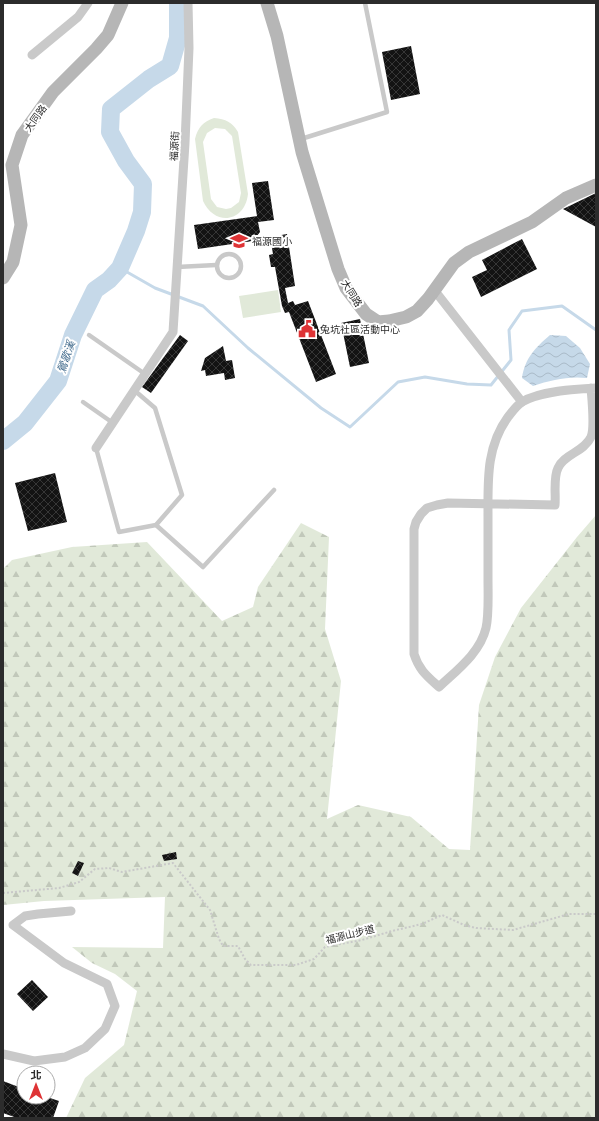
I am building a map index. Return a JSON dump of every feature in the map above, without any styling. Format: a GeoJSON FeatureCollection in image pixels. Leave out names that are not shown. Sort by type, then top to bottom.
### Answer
{"type":"FeatureCollection","features":[{"type":"Feature","properties":{"kind":"street"},"geometry":{"type":"LineString","coordinates":[[32,55],[78,17],[88,3]]}},
{"type":"Feature","properties":{"kind":"street","name":"大同路"},"geometry":{"type":"LineString","coordinates":[[3,278],[13,262],[21,225],[12,165],[22,135],[53,92],[108,35],[122,3]]}},
{"type":"Feature","properties":{"kind":"street","name":"福源街"},"geometry":{"type":"LineString","coordinates":[[96,448],[173,332],[190,48],[188,3]]}},
{"type":"Feature","properties":{"kind":"street","name":"大同路"},"geometry":{"type":"LineString","coordinates":[[267,3],[277,36],[302,152],[338,270],[346,288],[366,314],[378,322],[406,318],[420,307],[435,291],[454,263],[469,252],[532,222],[566,198],[596,185]]}},
{"type":"Feature","properties":{"kind":"street"},"geometry":{"type":"LineString","coordinates":[[435,291],[522,402]]}},
{"type":"Feature","properties":{"kind":"street"},"geometry":{"type":"LineString","coordinates":[[522,402],[513,410],[501,427],[492,446],[488,469],[488,504],[488,606],[486,628],[478,646],[463,665],[440,687],[424,674],[417,664],[414,654],[414,529],[416,522],[421,514],[428,508],[448,503],[488,504],[555,505],[556,474],[558,467],[563,461],[586,446],[593,432],[594,388],[571,389],[538,396],[522,402]]}},
{"type":"Feature","properties":{"kind":"street"},"geometry":{"type":"LineString","coordinates":[[3,1054],[34,1061],[65,1057],[85,1048],[104,1029],[116,1006],[107,984],[64,963],[13,925],[25,916],[71,911]]}},
{"type":"Feature","properties":{"kind":"lane"},"geometry":{"type":"LineString","coordinates":[[299,139],[387,112],[365,3]]}},
{"type":"Feature","properties":{"kind":"lane"},"geometry":{"type":"LineString","coordinates":[[227,254],[235,255],[241,265],[239,273],[236,276],[228,278],[221,276],[216,269],[216,265],[220,258],[227,254]]}},
{"type":"Feature","properties":{"kind":"lane"},"geometry":{"type":"LineString","coordinates":[[177,266],[216,265]]}},
{"type":"Feature","properties":{"kind":"lane"},"geometry":{"type":"LineString","coordinates":[[89,335],[145,374]]}},
{"type":"Feature","properties":{"kind":"lane"},"geometry":{"type":"LineString","coordinates":[[96,448],[119,532],[156,525],[182,496],[155,408],[134,390]]}},
{"type":"Feature","properties":{"kind":"lane"},"geometry":{"type":"LineString","coordinates":[[83,402],[113,423]]}},
{"type":"Feature","properties":{"kind":"lane"},"geometry":{"type":"LineString","coordinates":[[156,525],[203,567],[274,490]]}},
{"type":"Feature","properties":{"kind":"path","name":"福源山步道"},"geometry":{"type":"LineString","coordinates":[[3,893],[59,888],[79,882],[95,869],[109,868],[122,872],[173,863],[210,910],[218,939],[223,946],[238,946],[245,959],[252,965],[296,965],[314,959],[325,947],[362,940],[422,924],[442,915],[464,925],[476,928],[514,930],[569,914],[596,914]]}},
{"type":"Feature","properties":{"kind":"green space"},"geometry":{"type":"Polygon","coordinates":[[[214,118],[225,120],[231,123],[238,132],[248,194],[246,203],[241,211],[229,218],[222,218],[215,215],[208,209],[203,201],[195,139],[199,128],[214,118]],[[215,128],[207,133],[203,142],[211,199],[217,207],[226,209],[231,208],[239,202],[241,193],[232,136],[225,129],[215,128]]]}},
{"type":"Feature","properties":{"kind":"green space"},"geometry":{"type":"Polygon","coordinates":[[[278,290],[281,312],[243,318],[239,296],[278,290]]]}},
{"type":"Feature","properties":{"kind":"green space"},"geometry":{"type":"Polygon","coordinates":[[[596,515],[596,1118],[66,1118],[85,1078],[124,1045],[137,991],[115,974],[92,963],[72,947],[163,948],[165,897],[44,901],[3,905],[3,569],[12,560],[72,547],[147,542],[222,621],[253,607],[258,587],[301,523],[329,537],[325,629],[341,681],[327,819],[358,805],[411,817],[449,849],[470,850],[479,705],[495,657],[521,608],[596,515]]]}},
{"type":"Feature","properties":{"kind":"water"},"geometry":{"type":"Polygon","coordinates":[[[550,335],[566,336],[580,348],[590,364],[587,378],[560,379],[533,386],[522,378],[528,359],[540,344],[550,335]]]}},
{"type":"Feature","properties":{"kind":"building"},"geometry":{"type":"Polygon","coordinates":[[[411,46],[420,94],[391,100],[382,52],[411,46]]]}},
{"type":"Feature","properties":{"kind":"building"},"geometry":{"type":"Polygon","coordinates":[[[268,181],[274,220],[258,222],[260,232],[253,241],[198,249],[194,225],[257,216],[252,183],[268,181]]]}},
{"type":"Feature","properties":{"kind":"building"},"geometry":{"type":"Polygon","coordinates":[[[596,193],[596,227],[563,209],[596,193]]]}},
{"type":"Feature","properties":{"kind":"building","name":"兔坑社區活動中心"},"geometry":{"type":"Polygon","coordinates":[[[287,234],[295,286],[285,288],[288,303],[293,301],[295,305],[308,301],[336,374],[316,382],[289,312],[285,313],[282,306],[275,267],[271,267],[269,255],[273,254],[270,237],[287,234]]]}},
{"type":"Feature","properties":{"kind":"building"},"geometry":{"type":"Polygon","coordinates":[[[522,239],[537,269],[481,297],[472,277],[487,270],[482,260],[522,239]]]}},
{"type":"Feature","properties":{"kind":"building"},"geometry":{"type":"Polygon","coordinates":[[[360,319],[369,363],[350,367],[341,323],[360,319]]]}},
{"type":"Feature","properties":{"kind":"building"},"geometry":{"type":"Polygon","coordinates":[[[180,335],[188,341],[151,393],[142,387],[180,335]]]}},
{"type":"Feature","properties":{"kind":"building"},"geometry":{"type":"Polygon","coordinates":[[[223,346],[226,361],[232,360],[235,378],[225,380],[224,373],[206,376],[205,370],[201,371],[205,358],[223,346]]]}},
{"type":"Feature","properties":{"kind":"building"},"geometry":{"type":"Polygon","coordinates":[[[55,473],[67,522],[28,531],[15,483],[55,473]]]}},
{"type":"Feature","properties":{"kind":"building"},"geometry":{"type":"Polygon","coordinates":[[[176,852],[177,859],[164,861],[162,855],[176,852]]]}},
{"type":"Feature","properties":{"kind":"building"},"geometry":{"type":"Polygon","coordinates":[[[78,861],[84,863],[78,876],[72,873],[78,861]]]}},
{"type":"Feature","properties":{"kind":"building"},"geometry":{"type":"Polygon","coordinates":[[[32,980],[48,997],[33,1011],[17,994],[32,980]]]}},
{"type":"Feature","properties":{"kind":"building"},"geometry":{"type":"Polygon","coordinates":[[[3,1081],[16,1086],[16,1105],[56,1105],[56,1100],[59,1101],[53,1118],[17,1118],[3,1113],[3,1081]]]}},
{"type":"Feature","properties":{"kind":"waterway","name":"鶯歌溪"},"geometry":{"type":"LineString","coordinates":[[3,441],[25,423],[58,381],[73,335],[95,290],[109,280],[120,268],[136,231],[142,212],[143,184],[126,161],[110,132],[111,109],[149,79],[170,66],[178,38],[178,3]]}},
{"type":"Feature","properties":{"kind":"waterway"},"geometry":{"type":"LineString","coordinates":[[120,268],[155,288],[203,306],[248,348],[321,408],[350,427],[398,382],[425,377],[467,384],[491,385],[511,360],[509,330],[522,311],[562,306],[596,330]]}},
{"type":"Feature","properties":{"kind":"place","name":"福源國小"},"geometry":{"type":"Point","coordinates":[239,241]}},
{"type":"Feature","properties":{"kind":"place","name":"兔坑社區活動中心"},"geometry":{"type":"Point","coordinates":[307,329]}}]}
